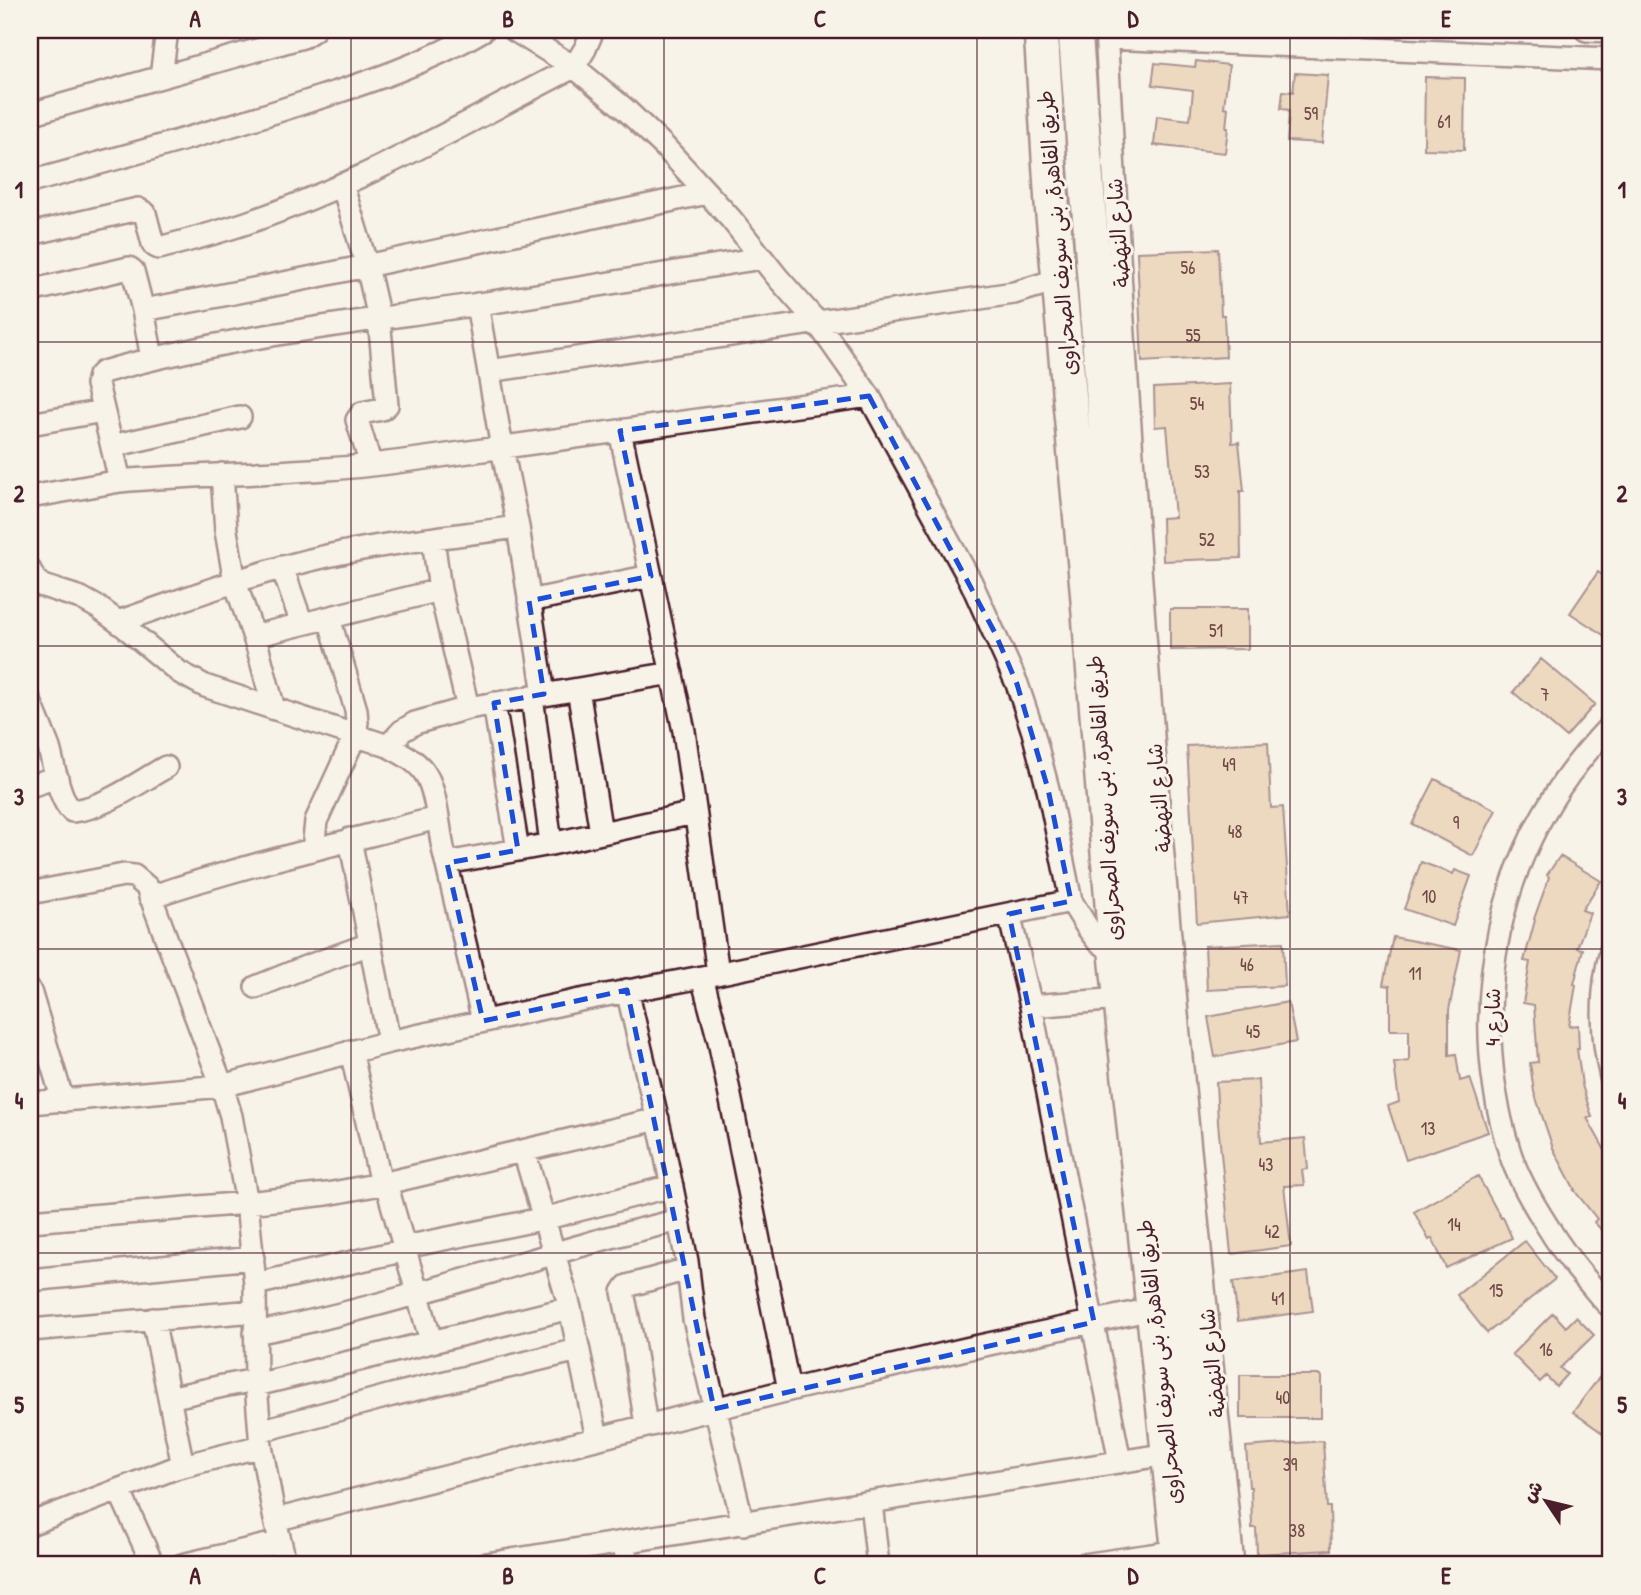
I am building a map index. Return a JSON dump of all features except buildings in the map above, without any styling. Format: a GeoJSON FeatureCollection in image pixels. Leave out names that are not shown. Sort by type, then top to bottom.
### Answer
{"type":"FeatureCollection","features":[{"type":"Feature","properties":{"kind":"main road","name":"طريق القاهرة, بنى سويف الصحراوى"},"geometry":{"type":"LineString","coordinates":[[1041,30],[1052,204],[1087,588],[1116,954],[1179,1558]]}},
{"type":"Feature","properties":{"kind":"main road","name":"طريق القاهرة, بنى سويف الصحراوى"},"geometry":{"type":"LineString","coordinates":[[1075,30],[1102,202],[1146,954],[1208,1565]]}},
{"type":"Feature","properties":{"kind":"main road"},"geometry":{"type":"LineString","coordinates":[[1052,204],[1102,202]]}},
{"type":"Feature","properties":{"kind":"street"},"geometry":{"type":"LineString","coordinates":[[161,77],[167,30]]}},
{"type":"Feature","properties":{"kind":"street"},"geometry":{"type":"LineString","coordinates":[[30,114],[303,37],[314,30]]}},
{"type":"Feature","properties":{"kind":"street"},"geometry":{"type":"LineString","coordinates":[[30,182],[173,143],[352,87],[411,65],[483,30]]}},
{"type":"Feature","properties":{"kind":"street"},"geometry":{"type":"LineString","coordinates":[[514,30],[574,66],[663,145],[731,219],[816,321],[869,396],[971,582],[1017,684],[1048,789],[1071,901],[1097,940],[1116,954]]}},
{"type":"Feature","properties":{"kind":"street"},"geometry":{"type":"LineString","coordinates":[[30,234],[138,209],[145,213],[153,244],[159,248],[251,221],[342,184],[574,66],[593,30]]}},
{"type":"Feature","properties":{"kind":"street"},"geometry":{"type":"LineString","coordinates":[[1586,30],[1611,31]]}},
{"type":"Feature","properties":{"kind":"street"},"geometry":{"type":"LineString","coordinates":[[1107,34],[1611,60]]}},
{"type":"Feature","properties":{"kind":"street","name":"شارع النهضة"},"geometry":{"type":"LineString","coordinates":[[1107,34],[1102,202],[1142,592],[1174,980],[1233,1565]]}},
{"type":"Feature","properties":{"kind":"street"},"geometry":{"type":"LineString","coordinates":[[342,184],[368,265],[379,318],[387,405],[382,409],[362,413],[357,420],[371,465]]}},
{"type":"Feature","properties":{"kind":"street"},"geometry":{"type":"LineString","coordinates":[[143,310],[331,275],[707,193]]}},
{"type":"Feature","properties":{"kind":"street"},"geometry":{"type":"LineString","coordinates":[[120,481],[97,384],[103,372],[152,358],[274,335],[762,258]]}},
{"type":"Feature","properties":{"kind":"street"},"geometry":{"type":"LineString","coordinates":[[30,291],[129,268],[133,271],[143,310],[152,358]]}},
{"type":"Feature","properties":{"kind":"street"},"geometry":{"type":"LineString","coordinates":[[489,371],[1014,293],[1060,279]]}},
{"type":"Feature","properties":{"kind":"street"},"geometry":{"type":"LineString","coordinates":[[477,304],[529,601],[551,844]]}},
{"type":"Feature","properties":{"kind":"street"},"geometry":{"type":"LineString","coordinates":[[30,497],[120,481],[371,465],[869,396]]}},
{"type":"Feature","properties":{"kind":"street"},"geometry":{"type":"LineString","coordinates":[[30,424],[103,411]]}},
{"type":"Feature","properties":{"kind":"street"},"geometry":{"type":"LineString","coordinates":[[112,446],[240,417]]}},
{"type":"Feature","properties":{"kind":"street"},"geometry":{"type":"LineString","coordinates":[[620,431],[684,731],[719,1041],[789,1390]]}},
{"type":"Feature","properties":{"kind":"street"},"geometry":{"type":"LineString","coordinates":[[222,474],[226,531],[236,582],[274,709]]}},
{"type":"Feature","properties":{"kind":"street"},"geometry":{"type":"LineString","coordinates":[[118,622],[282,567],[367,548],[518,527]]}},
{"type":"Feature","properties":{"kind":"street"},"geometry":{"type":"LineString","coordinates":[[433,539],[440,590],[468,708]]}},
{"type":"Feature","properties":{"kind":"street"},"geometry":{"type":"LineString","coordinates":[[282,567],[302,624]]}},
{"type":"Feature","properties":{"kind":"street"},"geometry":{"type":"LineString","coordinates":[[30,570],[35,580],[43,586],[81,598],[99,608],[179,672],[205,686],[388,746],[418,765],[427,776],[432,792],[483,1021]]}},
{"type":"Feature","properties":{"kind":"street"},"geometry":{"type":"LineString","coordinates":[[529,601],[652,576]]}},
{"type":"Feature","properties":{"kind":"street"},"geometry":{"type":"LineString","coordinates":[[254,636],[440,590]]}},
{"type":"Feature","properties":{"kind":"street"},"geometry":{"type":"LineString","coordinates":[[313,850],[316,821],[355,736],[357,722],[356,710],[328,618]]}},
{"type":"Feature","properties":{"kind":"street"},"geometry":{"type":"LineString","coordinates":[[388,746],[415,723],[468,708],[672,673]]}},
{"type":"Feature","properties":{"kind":"street"},"geometry":{"type":"LineString","coordinates":[[578,689],[601,833]]}},
{"type":"Feature","properties":{"kind":"street"},"geometry":{"type":"LineString","coordinates":[[30,701],[35,731],[57,777],[67,807],[72,811],[102,802],[166,768]]}},
{"type":"Feature","properties":{"kind":"street"},"geometry":{"type":"LineString","coordinates":[[494,703],[519,850]]}},
{"type":"Feature","properties":{"kind":"street","name":"شارع 4"},"geometry":{"type":"LineString","coordinates":[[1611,725],[1587,750],[1552,800],[1524,855],[1503,913],[1492,973],[1489,1034],[1496,1096],[1515,1166],[1530,1198],[1564,1254],[1611,1307]]}},
{"type":"Feature","properties":{"kind":"street"},"geometry":{"type":"LineString","coordinates":[[30,786],[57,777]]}},
{"type":"Feature","properties":{"kind":"street"},"geometry":{"type":"LineString","coordinates":[[447,863],[694,813]]}},
{"type":"Feature","properties":{"kind":"street"},"geometry":{"type":"LineString","coordinates":[[150,897],[350,839],[437,818]]}},
{"type":"Feature","properties":{"kind":"street"},"geometry":{"type":"LineString","coordinates":[[350,839],[388,1042]]}},
{"type":"Feature","properties":{"kind":"street"},"geometry":{"type":"LineString","coordinates":[[30,893],[124,874],[140,880],[150,897],[231,1116],[247,1203],[256,1284],[256,1383],[260,1438],[286,1565]]}},
{"type":"Feature","properties":{"kind":"street"},"geometry":{"type":"LineString","coordinates":[[30,1103],[222,1086],[351,1051],[483,1021],[1071,901]]}},
{"type":"Feature","properties":{"kind":"street"},"geometry":{"type":"LineString","coordinates":[[1009,914],[1031,1006],[1120,1462]]}},
{"type":"Feature","properties":{"kind":"street"},"geometry":{"type":"LineString","coordinates":[[256,987],[370,944]]}},
{"type":"Feature","properties":{"kind":"street"},"geometry":{"type":"LineString","coordinates":[[1611,951],[1603,1008],[1611,1077]]}},
{"type":"Feature","properties":{"kind":"street"},"geometry":{"type":"LineString","coordinates":[[627,990],[672,1186],[688,1269],[694,1319],[743,1524]]}},
{"type":"Feature","properties":{"kind":"street"},"geometry":{"type":"LineString","coordinates":[[30,991],[63,1101]]}},
{"type":"Feature","properties":{"kind":"street"},"geometry":{"type":"LineString","coordinates":[[1031,1006],[1121,999]]}},
{"type":"Feature","properties":{"kind":"street"},"geometry":{"type":"LineString","coordinates":[[351,1051],[383,1183],[431,1341]]}},
{"type":"Feature","properties":{"kind":"street"},"geometry":{"type":"LineString","coordinates":[[30,1221],[327,1194],[657,1119]]}},
{"type":"Feature","properties":{"kind":"street"},"geometry":{"type":"LineString","coordinates":[[524,1151],[570,1308],[597,1438]]}},
{"type":"Feature","properties":{"kind":"street"},"geometry":{"type":"LineString","coordinates":[[256,1284],[672,1186]]}},
{"type":"Feature","properties":{"kind":"street"},"geometry":{"type":"LineString","coordinates":[[255,1333],[311,1322],[417,1294],[678,1220]]}},
{"type":"Feature","properties":{"kind":"street"},"geometry":{"type":"LineString","coordinates":[[30,1280],[253,1258]]}},
{"type":"Feature","properties":{"kind":"street"},"geometry":{"type":"LineString","coordinates":[[646,1425],[623,1292],[630,1285],[688,1269]]}},
{"type":"Feature","properties":{"kind":"street"},"geometry":{"type":"LineString","coordinates":[[169,1398],[223,1386],[256,1383],[570,1308]]}},
{"type":"Feature","properties":{"kind":"street"},"geometry":{"type":"LineString","coordinates":[[275,1520],[789,1390],[1153,1309]]}},
{"type":"Feature","properties":{"kind":"street"},"geometry":{"type":"LineString","coordinates":[[30,1330],[255,1311]]}},
{"type":"Feature","properties":{"kind":"street"},"geometry":{"type":"LineString","coordinates":[[153,1319],[183,1466]]}},
{"type":"Feature","properties":{"kind":"street"},"geometry":{"type":"LineString","coordinates":[[30,1524],[260,1438],[392,1395],[578,1350]]}},
{"type":"Feature","properties":{"kind":"street"},"geometry":{"type":"LineString","coordinates":[[481,1565],[1168,1454]]}},
{"type":"Feature","properties":{"kind":"street"},"geometry":{"type":"LineString","coordinates":[[119,1490],[153,1565]]}},
{"type":"Feature","properties":{"kind":"street"},"geometry":{"type":"LineString","coordinates":[[871,1503],[878,1565]]}},
{"type":"Feature","properties":{"kind":"street"},"geometry":{"type":"LineString","coordinates":[[182,1565],[280,1542]]}},
{"type":"Feature","properties":{"kind":"street"},"geometry":{"type":"LineString","coordinates":[[624,1543],[627,1565]]}},
{"type":"Feature","properties":{"kind":"street"},"geometry":{"type":"LineString","coordinates":[[1083,1565],[1179,1558]]}},
{"type":"Feature","properties":{"kind":"highlighted area"},"geometry":{"type":"Polygon","coordinates":[[[869,396],[995,633],[1017,684],[1048,789],[1071,901],[1009,914],[1094,1322],[714,1409],[627,990],[483,1021],[447,863],[518,850],[494,703],[544,694],[529,601],[651,576],[620,431],[869,396]]]}}]}
